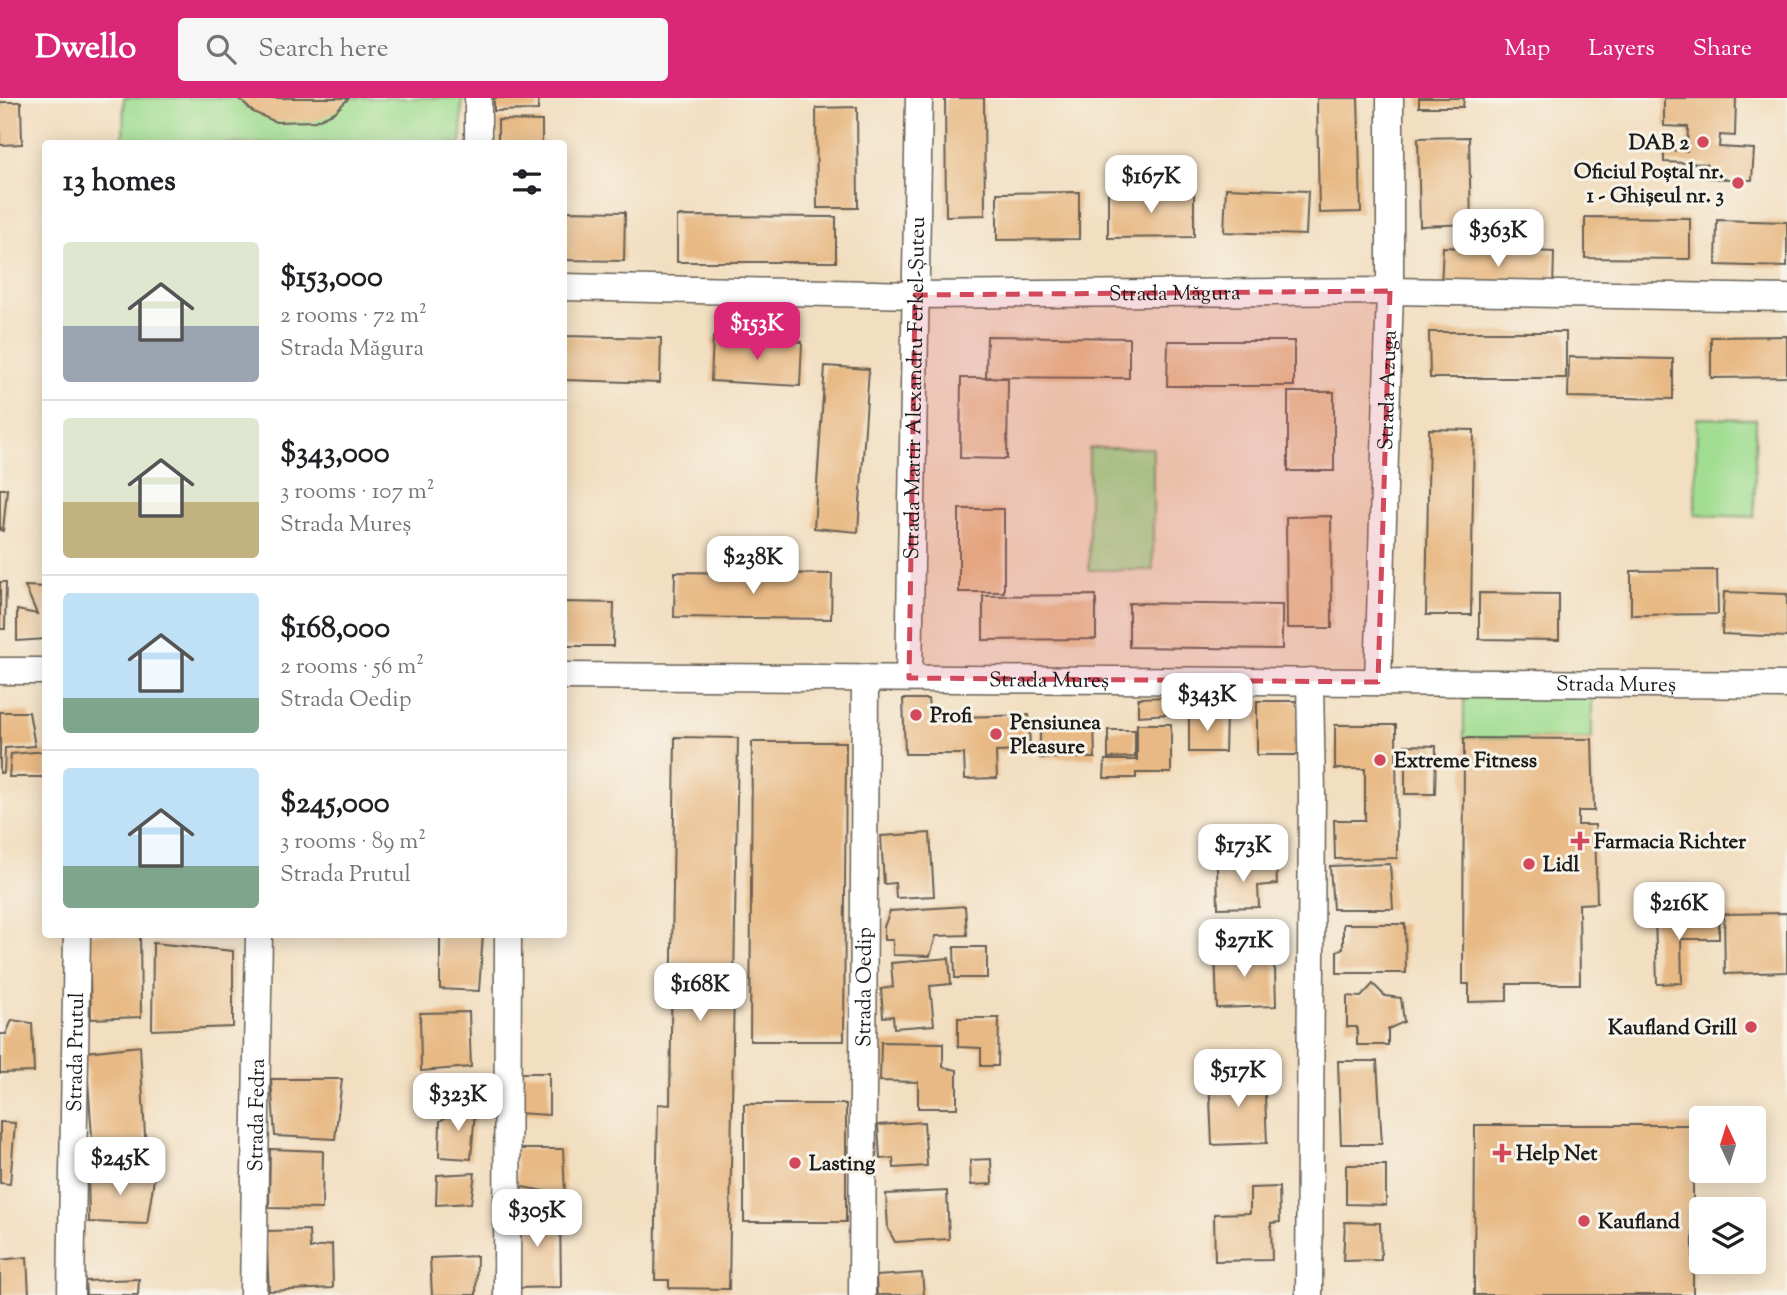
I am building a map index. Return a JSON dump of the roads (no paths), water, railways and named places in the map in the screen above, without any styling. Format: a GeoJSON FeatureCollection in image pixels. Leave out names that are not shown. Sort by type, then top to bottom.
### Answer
{"type":"FeatureCollection","features":[{"type":"Feature","properties":{"kind":"street"},"geometry":{"type":"LineString","coordinates":[[478,98],[478,140]]}},
{"type":"Feature","properties":{"kind":"street","name":"Strada Martir Alexandru Ferkel-Șuteu"},"geometry":{"type":"LineString","coordinates":[[909,678],[919,98]]}},
{"type":"Feature","properties":{"kind":"street","name":"Strada Azuga"},"geometry":{"type":"LineString","coordinates":[[1378,682],[1390,291],[1390,98]]}},
{"type":"Feature","properties":{"kind":"street","name":"Strada Măgura"},"geometry":{"type":"LineString","coordinates":[[567,287],[915,295],[1390,291],[1787,298]]}},
{"type":"Feature","properties":{"kind":"street"},"geometry":{"type":"LineString","coordinates":[[0,671],[42,671]]}},
{"type":"Feature","properties":{"kind":"street","name":"Strada Mureș"},"geometry":{"type":"LineString","coordinates":[[567,676],[1787,685]]}},
{"type":"Feature","properties":{"kind":"street","name":"Strada Oedip"},"geometry":{"type":"LineString","coordinates":[[862,1295],[865,678]]}},
{"type":"Feature","properties":{"kind":"street"},"geometry":{"type":"LineString","coordinates":[[1309,1295],[1312,794],[1310,681]]}},
{"type":"Feature","properties":{"kind":"street","name":"Strada Prutul"},"geometry":{"type":"LineString","coordinates":[[71,1295],[77,938]]}},
{"type":"Feature","properties":{"kind":"street","name":"Strada Fedra"},"geometry":{"type":"LineString","coordinates":[[253,1295],[259,938]]}},
{"type":"Feature","properties":{"kind":"street"},"geometry":{"type":"LineString","coordinates":[[507,1295],[508,938]]}},
{"type":"Feature","properties":{"kind":"place","name":"DAB 2"},"geometry":{"type":"Point","coordinates":[1703,142]}},
{"type":"Feature","properties":{"kind":"place","name":"Oficiul Poștal nr. 1 - Ghișeul nr. 3"},"geometry":{"type":"Point","coordinates":[1738,183]}},
{"type":"Feature","properties":{"kind":"place","name":"Profi"},"geometry":{"type":"Point","coordinates":[916,715]}},
{"type":"Feature","properties":{"kind":"place","name":"Pensiunea Pleasure"},"geometry":{"type":"Point","coordinates":[996,734]}},
{"type":"Feature","properties":{"kind":"place","name":"Extreme Fitness"},"geometry":{"type":"Point","coordinates":[1380,760]}},
{"type":"Feature","properties":{"kind":"place","name":"Farmacia Richter"},"geometry":{"type":"Point","coordinates":[1580,841]}},
{"type":"Feature","properties":{"kind":"place","name":"Lidl"},"geometry":{"type":"Point","coordinates":[1529,864]}},
{"type":"Feature","properties":{"kind":"place","name":"Kaufland Grill"},"geometry":{"type":"Point","coordinates":[1751,1027]}},
{"type":"Feature","properties":{"kind":"place","name":"Help Net"},"geometry":{"type":"Point","coordinates":[1502,1153]}},
{"type":"Feature","properties":{"kind":"place","name":"Lasting"},"geometry":{"type":"Point","coordinates":[795,1163]}},
{"type":"Feature","properties":{"kind":"place","name":"Kaufland"},"geometry":{"type":"Point","coordinates":[1584,1221]}}]}
